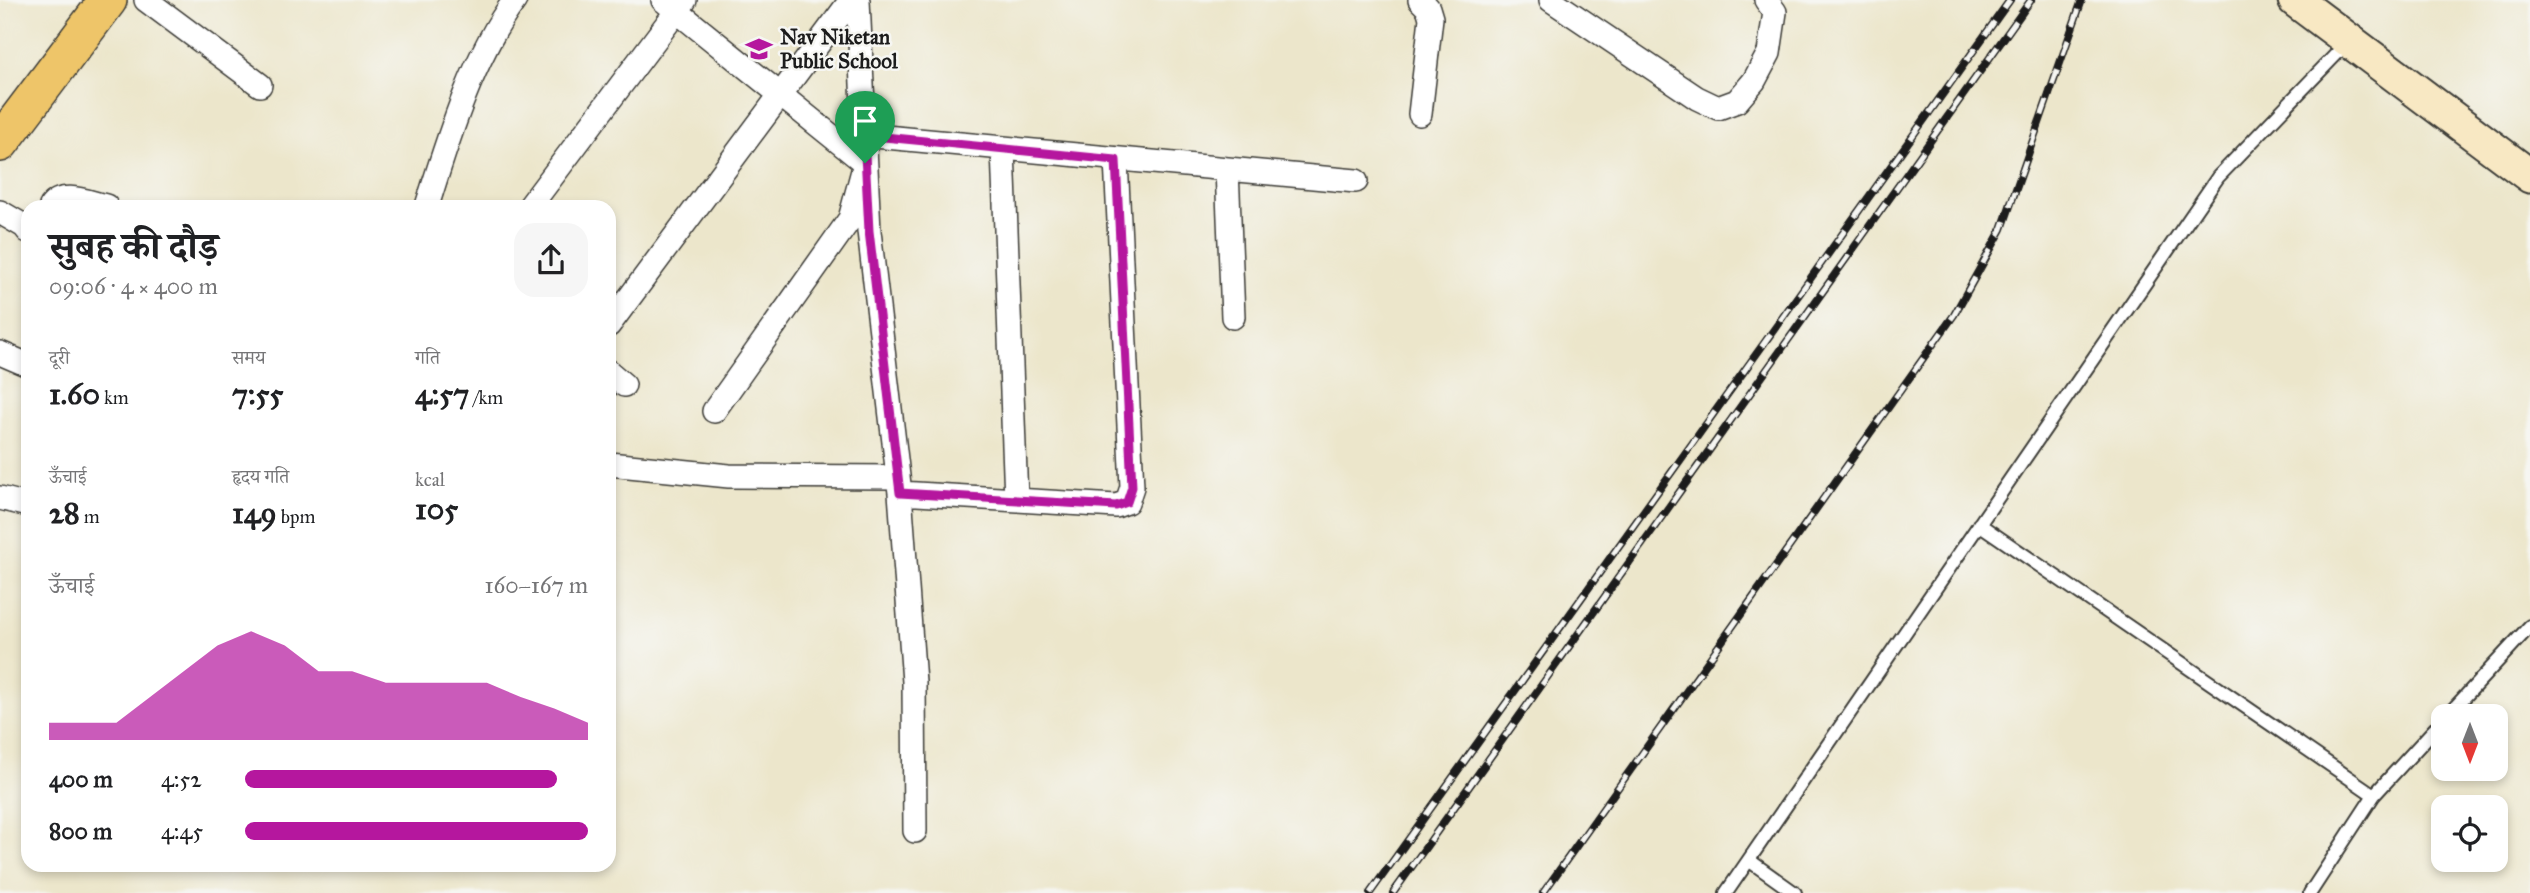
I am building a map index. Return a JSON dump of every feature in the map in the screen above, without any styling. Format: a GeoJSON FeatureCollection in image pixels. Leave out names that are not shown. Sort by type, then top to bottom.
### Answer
{"type":"FeatureCollection","features":[{"type":"Feature","properties":{"kind":"main road"},"geometry":{"type":"LineString","coordinates":[[0,110],[88,0]]}},
{"type":"Feature","properties":{"kind":"main road"},"geometry":{"type":"LineString","coordinates":[[0,143],[108,0]]}},
{"type":"Feature","properties":{"kind":"main road"},"geometry":{"type":"LineString","coordinates":[[2295,0],[2530,176]]}},
{"type":"Feature","properties":{"kind":"street"},"geometry":{"type":"LineString","coordinates":[[146,0],[260,85]]}},
{"type":"Feature","properties":{"kind":"street"},"geometry":{"type":"LineString","coordinates":[[429,200],[474,72],[500,21],[515,0]]}},
{"type":"Feature","properties":{"kind":"street"},"geometry":{"type":"LineString","coordinates":[[616,316],[851,0]]}},
{"type":"Feature","properties":{"kind":"street"},"geometry":{"type":"LineString","coordinates":[[858,0],[869,231],[899,485],[914,682],[915,831]]}},
{"type":"Feature","properties":{"kind":"street"},"geometry":{"type":"LineString","coordinates":[[1420,0],[1428,8],[1431,18],[1420,114]]}},
{"type":"Feature","properties":{"kind":"street"},"geometry":{"type":"LineString","coordinates":[[1551,0],[1696,98],[1718,108],[1737,101],[1754,81],[1769,53],[1774,12],[1766,0]]}},
{"type":"Feature","properties":{"kind":"street"},"geometry":{"type":"LineString","coordinates":[[534,200],[675,3],[779,95],[865,163]]}},
{"type":"Feature","properties":{"kind":"street"},"geometry":{"type":"LineString","coordinates":[[864,135],[1356,181]]}},
{"type":"Feature","properties":{"kind":"street"},"geometry":{"type":"LineString","coordinates":[[1003,149],[1016,500]]}},
{"type":"Feature","properties":{"kind":"street"},"geometry":{"type":"LineString","coordinates":[[616,465],[729,476],[899,485],[1016,500],[1116,506],[1127,502],[1132,487],[1116,160]]}},
{"type":"Feature","properties":{"kind":"street"},"geometry":{"type":"LineString","coordinates":[[713,411],[850,219],[865,163]]}},
{"type":"Feature","properties":{"kind":"street"},"geometry":{"type":"LineString","coordinates":[[1227,169],[1233,317]]}},
{"type":"Feature","properties":{"kind":"street"},"geometry":{"type":"LineString","coordinates":[[57,200],[63,197],[77,200]]}},
{"type":"Feature","properties":{"kind":"street"},"geometry":{"type":"LineString","coordinates":[[0,212],[21,224]]}},
{"type":"Feature","properties":{"kind":"street"},"geometry":{"type":"LineString","coordinates":[[0,353],[21,362]]}},
{"type":"Feature","properties":{"kind":"street"},"geometry":{"type":"LineString","coordinates":[[0,498],[21,503]]}},
{"type":"Feature","properties":{"kind":"lane"},"geometry":{"type":"LineString","coordinates":[[1726,893],[2218,177],[2349,40]]}},
{"type":"Feature","properties":{"kind":"lane"},"geometry":{"type":"LineString","coordinates":[[1979,524],[2374,795]]}},
{"type":"Feature","properties":{"kind":"lane"},"geometry":{"type":"LineString","coordinates":[[2458,704],[2530,626]]}},
{"type":"Feature","properties":{"kind":"lane"},"geometry":{"type":"LineString","coordinates":[[2310,893],[2374,795],[2431,733]]}},
{"type":"Feature","properties":{"kind":"lane"},"geometry":{"type":"LineString","coordinates":[[1750,861],[1795,893]]}},
{"type":"Feature","properties":{"kind":"railway"},"geometry":{"type":"LineString","coordinates":[[1370,893],[2010,0]]}},
{"type":"Feature","properties":{"kind":"railway"},"geometry":{"type":"LineString","coordinates":[[1393,893],[2031,0]]}},
{"type":"Feature","properties":{"kind":"railway"},"geometry":{"type":"LineString","coordinates":[[1543,893],[1954,315],[2002,229],[2082,0]]}},
{"type":"Feature","properties":{"kind":"place","name":"Nav Niketan Public School"},"geometry":{"type":"Point","coordinates":[759,49]}},
{"type":"Feature","properties":{"kind":"route"},"geometry":{"type":"LineString","coordinates":[[864,135],[1116,160],[1132,487],[1127,502],[1116,506],[900,493],[869,231],[865,163],[864,135]]}}]}
